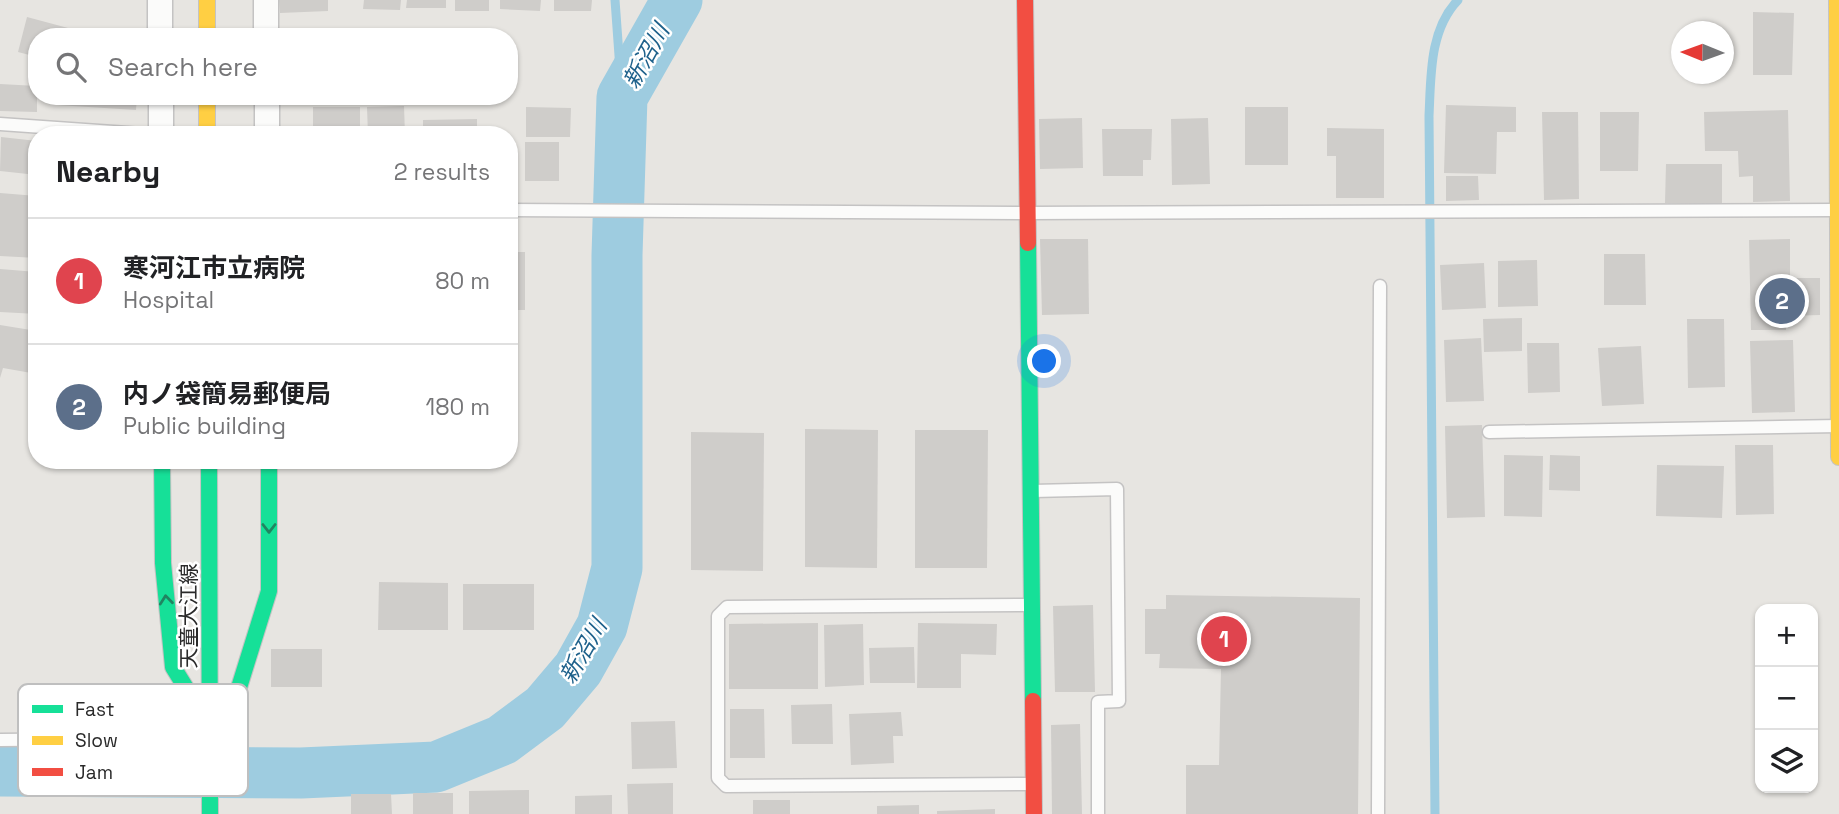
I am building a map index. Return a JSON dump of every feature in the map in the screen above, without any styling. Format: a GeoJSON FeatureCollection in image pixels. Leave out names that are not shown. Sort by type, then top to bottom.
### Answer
{"type":"FeatureCollection","features":[{"type":"Feature","properties":{"kind":"street"},"geometry":{"type":"LineString","coordinates":[[160,0],[160,28]]}},
{"type":"Feature","properties":{"kind":"street"},"geometry":{"type":"LineString","coordinates":[[207,0],[207,28]]}},
{"type":"Feature","properties":{"kind":"street"},"geometry":{"type":"LineString","coordinates":[[266,0],[266,28]]}},
{"type":"Feature","properties":{"kind":"street"},"geometry":{"type":"LineString","coordinates":[[1026,0],[1034,814]]}},
{"type":"Feature","properties":{"kind":"street"},"geometry":{"type":"LineString","coordinates":[[1837,0],[1839,457]]}},
{"type":"Feature","properties":{"kind":"street"},"geometry":{"type":"LineString","coordinates":[[159,126],[160,105]]}},
{"type":"Feature","properties":{"kind":"street"},"geometry":{"type":"LineString","coordinates":[[207,105],[207,126]]}},
{"type":"Feature","properties":{"kind":"street"},"geometry":{"type":"LineString","coordinates":[[267,105],[267,126]]}},
{"type":"Feature","properties":{"kind":"street"},"geometry":{"type":"LineString","coordinates":[[162,469],[163,563],[173,667],[182,684]]}},
{"type":"Feature","properties":{"kind":"street","name":"天童大江線"},"geometry":{"type":"LineString","coordinates":[[209,469],[210,684]]}},
{"type":"Feature","properties":{"kind":"street"},"geometry":{"type":"LineString","coordinates":[[240,684],[269,591],[269,469]]}},
{"type":"Feature","properties":{"kind":"lane"},"geometry":{"type":"LineString","coordinates":[[0,124],[29,126]]}},
{"type":"Feature","properties":{"kind":"lane"},"geometry":{"type":"LineString","coordinates":[[518,210],[1028,213],[1839,210]]}},
{"type":"Feature","properties":{"kind":"lane"},"geometry":{"type":"LineString","coordinates":[[1378,814],[1380,286]]}},
{"type":"Feature","properties":{"kind":"lane"},"geometry":{"type":"LineString","coordinates":[[1489,432],[1839,426]]}},
{"type":"Feature","properties":{"kind":"lane"},"geometry":{"type":"LineString","coordinates":[[1032,491],[1117,489],[1119,701],[1098,702],[1098,814]]}},
{"type":"Feature","properties":{"kind":"lane"},"geometry":{"type":"LineString","coordinates":[[1032,605],[727,607],[718,616],[718,778],[726,786],[1034,784]]}},
{"type":"Feature","properties":{"kind":"lane"},"geometry":{"type":"LineString","coordinates":[[0,740],[18,740]]}},
{"type":"Feature","properties":{"kind":"building"},"geometry":{"type":"Polygon","coordinates":[[[279,0],[328,0],[328,11],[280,13],[279,0]]]}},
{"type":"Feature","properties":{"kind":"building"},"geometry":{"type":"Polygon","coordinates":[[[364,0],[401,0],[400,10],[363,9],[364,0]]]}},
{"type":"Feature","properties":{"kind":"building"},"geometry":{"type":"Polygon","coordinates":[[[407,0],[446,0],[446,8],[406,8],[407,0]]]}},
{"type":"Feature","properties":{"kind":"building"},"geometry":{"type":"Polygon","coordinates":[[[455,0],[489,0],[489,11],[455,11],[455,0]]]}},
{"type":"Feature","properties":{"kind":"building"},"geometry":{"type":"Polygon","coordinates":[[[500,0],[541,0],[540,11],[500,9],[500,0]]]}},
{"type":"Feature","properties":{"kind":"building"},"geometry":{"type":"Polygon","coordinates":[[[554,0],[592,0],[591,11],[554,11],[554,0]]]}},
{"type":"Feature","properties":{"kind":"building"},"geometry":{"type":"Polygon","coordinates":[[[1753,12],[1794,13],[1792,75],[1753,75],[1753,12]]]}},
{"type":"Feature","properties":{"kind":"building"},"geometry":{"type":"Polygon","coordinates":[[[27,17],[68,28],[28,28],[28,55],[18,52],[27,17]]]}},
{"type":"Feature","properties":{"kind":"building"},"geometry":{"type":"Polygon","coordinates":[[[0,84],[28,86],[28,105],[37,105],[37,112],[0,111],[0,84]]]}},
{"type":"Feature","properties":{"kind":"building"},"geometry":{"type":"Polygon","coordinates":[[[57,105],[136,105],[136,110],[57,105]]]}},
{"type":"Feature","properties":{"kind":"building"},"geometry":{"type":"Polygon","coordinates":[[[1446,105],[1516,107],[1516,132],[1497,132],[1496,174],[1444,173],[1446,105]]]}},
{"type":"Feature","properties":{"kind":"building"},"geometry":{"type":"Polygon","coordinates":[[[404,106],[405,126],[368,126],[367,107],[404,106]]]}},
{"type":"Feature","properties":{"kind":"building"},"geometry":{"type":"Polygon","coordinates":[[[313,107],[360,107],[360,126],[313,126],[313,107]]]}},
{"type":"Feature","properties":{"kind":"building"},"geometry":{"type":"Polygon","coordinates":[[[526,107],[571,108],[570,137],[526,137],[526,107]]]}},
{"type":"Feature","properties":{"kind":"building"},"geometry":{"type":"Polygon","coordinates":[[[1245,107],[1288,107],[1288,165],[1245,165],[1245,107]]]}},
{"type":"Feature","properties":{"kind":"building"},"geometry":{"type":"Polygon","coordinates":[[[1788,110],[1790,201],[1753,202],[1753,176],[1739,177],[1738,151],[1705,151],[1704,112],[1788,110]]]}},
{"type":"Feature","properties":{"kind":"building"},"geometry":{"type":"Polygon","coordinates":[[[1542,112],[1578,112],[1579,199],[1544,200],[1542,112]]]}},
{"type":"Feature","properties":{"kind":"building"},"geometry":{"type":"Polygon","coordinates":[[[1600,112],[1639,112],[1638,171],[1600,171],[1600,112]]]}},
{"type":"Feature","properties":{"kind":"building"},"geometry":{"type":"Polygon","coordinates":[[[1082,118],[1083,168],[1040,169],[1039,119],[1082,118]]]}},
{"type":"Feature","properties":{"kind":"building"},"geometry":{"type":"Polygon","coordinates":[[[1208,118],[1210,184],[1172,185],[1171,119],[1208,118]]]}},
{"type":"Feature","properties":{"kind":"building"},"geometry":{"type":"Polygon","coordinates":[[[477,119],[477,126],[423,126],[423,120],[477,119]]]}},
{"type":"Feature","properties":{"kind":"building"},"geometry":{"type":"Polygon","coordinates":[[[1327,128],[1384,129],[1384,198],[1336,198],[1336,156],[1327,156],[1327,128]]]}},
{"type":"Feature","properties":{"kind":"building"},"geometry":{"type":"Polygon","coordinates":[[[1102,129],[1152,129],[1151,160],[1143,160],[1143,176],[1103,176],[1102,129]]]}},
{"type":"Feature","properties":{"kind":"building"},"geometry":{"type":"Polygon","coordinates":[[[1,137],[28,140],[28,174],[0,171],[1,137]]]}},
{"type":"Feature","properties":{"kind":"building"},"geometry":{"type":"Polygon","coordinates":[[[525,142],[559,142],[559,181],[525,181],[525,142]]]}},
{"type":"Feature","properties":{"kind":"building"},"geometry":{"type":"Polygon","coordinates":[[[1666,164],[1722,164],[1722,204],[1665,203],[1666,164]]]}},
{"type":"Feature","properties":{"kind":"building"},"geometry":{"type":"Polygon","coordinates":[[[1446,176],[1478,176],[1479,200],[1446,201],[1446,176]]]}},
{"type":"Feature","properties":{"kind":"building"},"geometry":{"type":"Polygon","coordinates":[[[0,193],[28,195],[28,258],[0,256],[0,193]]]}},
{"type":"Feature","properties":{"kind":"building"},"geometry":{"type":"Polygon","coordinates":[[[1040,239],[1088,239],[1089,314],[1042,315],[1040,239]]]}},
{"type":"Feature","properties":{"kind":"building"},"geometry":{"type":"Polygon","coordinates":[[[1790,239],[1790,278],[1820,278],[1820,315],[1786,316],[1786,330],[1751,330],[1749,240],[1790,239]]]}},
{"type":"Feature","properties":{"kind":"building"},"geometry":{"type":"Polygon","coordinates":[[[518,252],[525,252],[525,310],[518,310],[518,252]]]}},
{"type":"Feature","properties":{"kind":"building"},"geometry":{"type":"Polygon","coordinates":[[[1604,254],[1645,254],[1646,305],[1604,305],[1604,254]]]}},
{"type":"Feature","properties":{"kind":"building"},"geometry":{"type":"Polygon","coordinates":[[[1537,260],[1538,306],[1498,307],[1498,261],[1537,260]]]}},
{"type":"Feature","properties":{"kind":"building"},"geometry":{"type":"Polygon","coordinates":[[[1484,263],[1486,308],[1442,310],[1440,265],[1484,263]]]}},
{"type":"Feature","properties":{"kind":"building"},"geometry":{"type":"Polygon","coordinates":[[[0,269],[28,271],[28,314],[0,312],[0,269]]]}},
{"type":"Feature","properties":{"kind":"building"},"geometry":{"type":"Polygon","coordinates":[[[1522,318],[1522,351],[1484,352],[1483,319],[1522,318]]]}},
{"type":"Feature","properties":{"kind":"building"},"geometry":{"type":"Polygon","coordinates":[[[1687,319],[1724,319],[1725,387],[1688,388],[1687,319]]]}},
{"type":"Feature","properties":{"kind":"building"},"geometry":{"type":"Polygon","coordinates":[[[0,325],[28,330],[28,372],[3,368],[0,378],[0,325]]]}},
{"type":"Feature","properties":{"kind":"building"},"geometry":{"type":"Polygon","coordinates":[[[1481,338],[1484,401],[1446,402],[1444,340],[1481,338]]]}},
{"type":"Feature","properties":{"kind":"building"},"geometry":{"type":"Polygon","coordinates":[[[1793,340],[1795,412],[1752,413],[1750,341],[1793,340]]]}},
{"type":"Feature","properties":{"kind":"building"},"geometry":{"type":"Polygon","coordinates":[[[1527,343],[1559,343],[1560,392],[1528,393],[1527,343]]]}},
{"type":"Feature","properties":{"kind":"building"},"geometry":{"type":"Polygon","coordinates":[[[1641,346],[1644,404],[1602,406],[1598,348],[1641,346]]]}},
{"type":"Feature","properties":{"kind":"building"},"geometry":{"type":"Polygon","coordinates":[[[1482,425],[1485,517],[1447,518],[1445,426],[1482,425]]]}},
{"type":"Feature","properties":{"kind":"building"},"geometry":{"type":"Polygon","coordinates":[[[805,429],[878,430],[877,568],[805,567],[805,429]]]}},
{"type":"Feature","properties":{"kind":"building"},"geometry":{"type":"Polygon","coordinates":[[[915,430],[988,430],[987,568],[915,568],[915,430]]]}},
{"type":"Feature","properties":{"kind":"building"},"geometry":{"type":"Polygon","coordinates":[[[691,432],[764,433],[763,571],[691,570],[691,432]]]}},
{"type":"Feature","properties":{"kind":"building"},"geometry":{"type":"Polygon","coordinates":[[[1735,445],[1773,445],[1774,514],[1736,515],[1735,445]]]}},
{"type":"Feature","properties":{"kind":"building"},"geometry":{"type":"Polygon","coordinates":[[[1504,455],[1543,456],[1542,517],[1504,516],[1504,455]]]}},
{"type":"Feature","properties":{"kind":"building"},"geometry":{"type":"Polygon","coordinates":[[[1550,455],[1580,456],[1580,491],[1549,490],[1550,455]]]}},
{"type":"Feature","properties":{"kind":"building"},"geometry":{"type":"Polygon","coordinates":[[[1657,465],[1724,466],[1722,518],[1656,516],[1657,465]]]}},
{"type":"Feature","properties":{"kind":"building"},"geometry":{"type":"Polygon","coordinates":[[[379,582],[448,583],[448,630],[378,630],[379,582]]]}},
{"type":"Feature","properties":{"kind":"building"},"geometry":{"type":"Polygon","coordinates":[[[463,584],[534,584],[534,630],[463,630],[463,584]]]}},
{"type":"Feature","properties":{"kind":"building"},"geometry":{"type":"Polygon","coordinates":[[[1166,595],[1360,598],[1358,814],[1186,814],[1186,765],[1219,765],[1221,669],[1159,668],[1160,654],[1145,654],[1145,609],[1166,609],[1166,595]]]}},
{"type":"Feature","properties":{"kind":"building"},"geometry":{"type":"Polygon","coordinates":[[[1093,605],[1095,692],[1055,692],[1053,606],[1093,605]]]}},
{"type":"Feature","properties":{"kind":"building"},"geometry":{"type":"Polygon","coordinates":[[[818,623],[818,689],[729,689],[729,624],[818,623]]]}},
{"type":"Feature","properties":{"kind":"building"},"geometry":{"type":"Polygon","coordinates":[[[918,623],[997,624],[996,655],[961,654],[961,688],[917,688],[918,623]]]}},
{"type":"Feature","properties":{"kind":"building"},"geometry":{"type":"Polygon","coordinates":[[[863,624],[864,685],[825,687],[824,625],[863,624]]]}},
{"type":"Feature","properties":{"kind":"building"},"geometry":{"type":"Polygon","coordinates":[[[914,647],[915,683],[870,683],[869,648],[914,647]]]}},
{"type":"Feature","properties":{"kind":"building"},"geometry":{"type":"Polygon","coordinates":[[[271,649],[322,649],[322,687],[271,687],[271,649]]]}},
{"type":"Feature","properties":{"kind":"building"},"geometry":{"type":"Polygon","coordinates":[[[832,704],[833,744],[792,744],[791,705],[832,704]]]}},
{"type":"Feature","properties":{"kind":"building"},"geometry":{"type":"Polygon","coordinates":[[[730,709],[764,709],[765,758],[730,758],[730,709]]]}},
{"type":"Feature","properties":{"kind":"building"},"geometry":{"type":"Polygon","coordinates":[[[901,712],[903,736],[893,736],[894,763],[851,765],[849,714],[901,712]]]}},
{"type":"Feature","properties":{"kind":"building"},"geometry":{"type":"Polygon","coordinates":[[[675,721],[677,768],[632,769],[631,722],[675,721]]]}},
{"type":"Feature","properties":{"kind":"building"},"geometry":{"type":"Polygon","coordinates":[[[1080,724],[1082,814],[1052,814],[1051,725],[1080,724]]]}},
{"type":"Feature","properties":{"kind":"building"},"geometry":{"type":"Polygon","coordinates":[[[673,783],[673,814],[628,814],[627,784],[673,783]]]}},
{"type":"Feature","properties":{"kind":"building"},"geometry":{"type":"Polygon","coordinates":[[[529,790],[529,814],[469,814],[469,791],[529,790]]]}},
{"type":"Feature","properties":{"kind":"building"},"geometry":{"type":"Polygon","coordinates":[[[413,793],[453,793],[453,814],[413,814],[413,793]]]}},
{"type":"Feature","properties":{"kind":"building"},"geometry":{"type":"Polygon","coordinates":[[[351,794],[391,794],[392,814],[351,814],[351,794]]]}},
{"type":"Feature","properties":{"kind":"building"},"geometry":{"type":"Polygon","coordinates":[[[612,795],[612,814],[575,814],[575,796],[612,795]]]}},
{"type":"Feature","properties":{"kind":"building"},"geometry":{"type":"Polygon","coordinates":[[[753,800],[790,800],[790,814],[753,814],[753,800]]]}},
{"type":"Feature","properties":{"kind":"building"},"geometry":{"type":"Polygon","coordinates":[[[919,805],[919,814],[877,814],[877,806],[919,805]]]}},
{"type":"Feature","properties":{"kind":"building"},"geometry":{"type":"Polygon","coordinates":[[[995,809],[995,814],[937,814],[937,811],[995,809]]]}},
{"type":"Feature","properties":{"kind":"waterway"},"geometry":{"type":"LineString","coordinates":[[615,0],[622,97]]}},
{"type":"Feature","properties":{"kind":"waterway","name":"新沼川"},"geometry":{"type":"LineString","coordinates":[[248,773],[436,767],[502,740],[545,708],[578,669],[602,626],[617,568],[617,255],[622,97],[677,0]]}},
{"type":"Feature","properties":{"kind":"waterway"},"geometry":{"type":"LineString","coordinates":[[1435,814],[1429,116],[1433,55],[1442,25],[1458,0]]}},
{"type":"Feature","properties":{"kind":"waterway","name":"新沼川"},"geometry":{"type":"LineString","coordinates":[[0,771],[18,771]]}},
{"type":"Feature","properties":{"kind":"traffic: fast"},"geometry":{"type":"LineString","coordinates":[[1028,243],[1033,701]]}},
{"type":"Feature","properties":{"kind":"traffic: fast"},"geometry":{"type":"LineString","coordinates":[[162,469],[163,563],[173,667],[183,684]]}},
{"type":"Feature","properties":{"kind":"traffic: fast"},"geometry":{"type":"LineString","coordinates":[[209,469],[210,684]]}},
{"type":"Feature","properties":{"kind":"traffic: fast"},"geometry":{"type":"LineString","coordinates":[[240,684],[269,591],[269,469]]}},
{"type":"Feature","properties":{"kind":"traffic: fast"},"geometry":{"type":"LineString","coordinates":[[210,796],[210,814]]}},
{"type":"Feature","properties":{"kind":"traffic: slow"},"geometry":{"type":"LineString","coordinates":[[207,0],[207,28]]}},
{"type":"Feature","properties":{"kind":"traffic: slow"},"geometry":{"type":"LineString","coordinates":[[1837,0],[1839,457]]}},
{"type":"Feature","properties":{"kind":"traffic: slow"},"geometry":{"type":"LineString","coordinates":[[207,105],[207,126]]}},
{"type":"Feature","properties":{"kind":"traffic: jam"},"geometry":{"type":"LineString","coordinates":[[1025,0],[1028,243]]}},
{"type":"Feature","properties":{"kind":"traffic: jam"},"geometry":{"type":"LineString","coordinates":[[1033,701],[1034,814]]}},
{"type":"Feature","properties":{"kind":"place","name":"内ノ袋簡易郵便局"},"geometry":{"type":"Point","coordinates":[1782,301]}},
{"type":"Feature","properties":{"kind":"place","name":"寒河江市立病院"},"geometry":{"type":"Point","coordinates":[1224,639]}}]}
